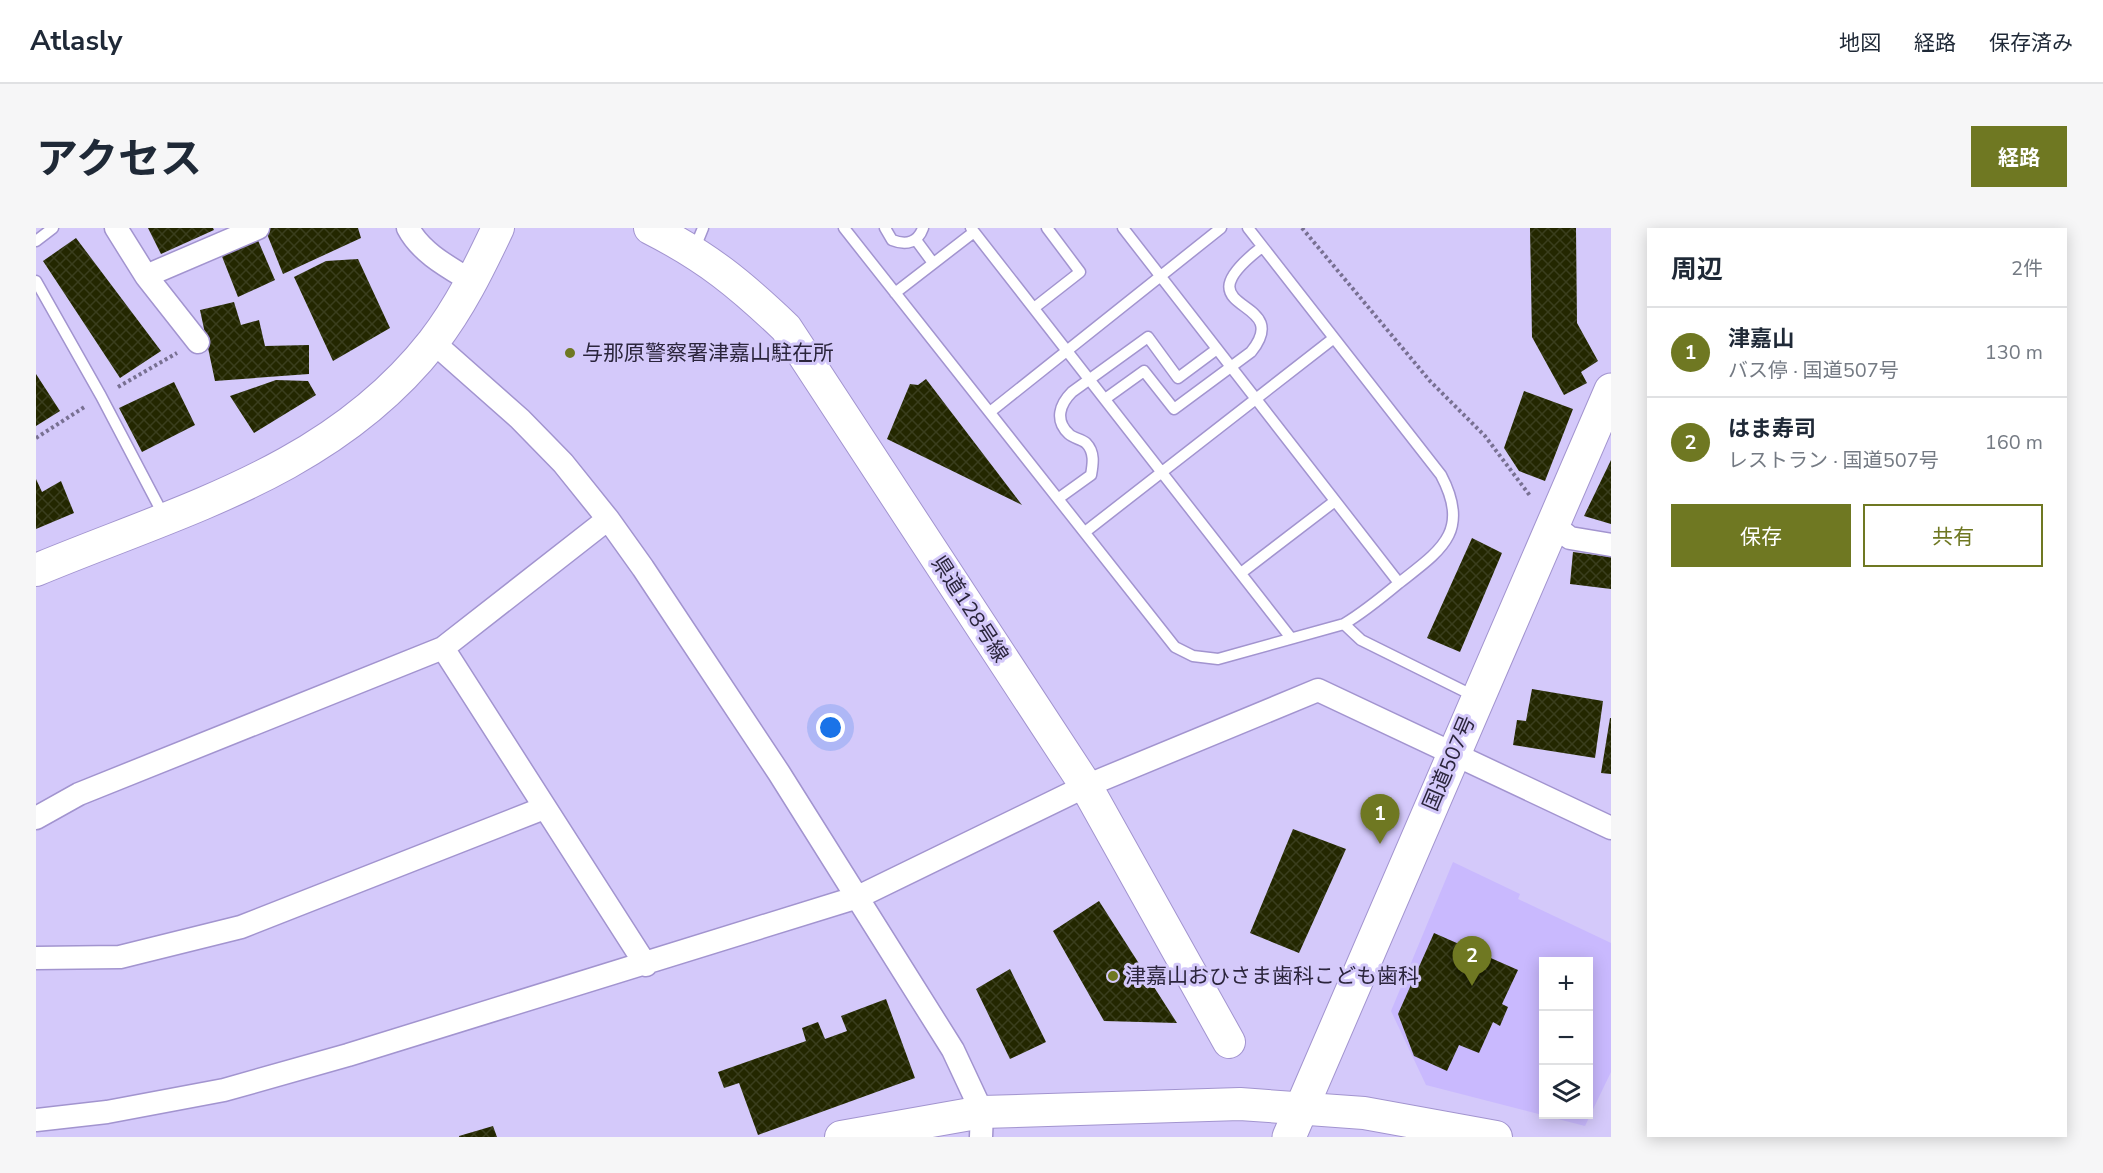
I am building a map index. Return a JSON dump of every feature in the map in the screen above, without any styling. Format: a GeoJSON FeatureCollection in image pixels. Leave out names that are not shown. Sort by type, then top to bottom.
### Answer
{"type":"FeatureCollection","features":[{"type":"Feature","properties":{"kind":"highway","name":"国道507号"},"geometry":{"type":"LineString","coordinates":[[1289,1137],[1611,390]]}},
{"type":"Feature","properties":{"kind":"street"},"geometry":{"type":"LineString","coordinates":[[116,228],[146,276],[198,342]]}},
{"type":"Feature","properties":{"kind":"street"},"geometry":{"type":"LineString","coordinates":[[146,276],[227,234],[258,228]]}},
{"type":"Feature","properties":{"kind":"street"},"geometry":{"type":"LineString","coordinates":[[408,228],[413,238],[441,262],[473,282]]}},
{"type":"Feature","properties":{"kind":"street"},"geometry":{"type":"LineString","coordinates":[[36,570],[261,478],[307,454],[351,424],[396,385],[433,342],[473,282],[498,228]]}},
{"type":"Feature","properties":{"kind":"street","name":"県道128号線"},"geometry":{"type":"LineString","coordinates":[[650,228],[698,239],[737,282],[786,328],[1086,786],[1229,1042]]}},
{"type":"Feature","properties":{"kind":"street"},"geometry":{"type":"LineString","coordinates":[[433,342],[520,418],[563,463],[608,519],[720,681],[953,1050],[981,1125]]}},
{"type":"Feature","properties":{"kind":"street"},"geometry":{"type":"LineString","coordinates":[[36,818],[79,794],[443,648],[608,519]]}},
{"type":"Feature","properties":{"kind":"street"},"geometry":{"type":"LineString","coordinates":[[1552,524],[1570,538],[1611,545]]}},
{"type":"Feature","properties":{"kind":"street"},"geometry":{"type":"LineString","coordinates":[[443,648],[646,965]]}},
{"type":"Feature","properties":{"kind":"street"},"geometry":{"type":"LineString","coordinates":[[36,1120],[107,1112],[224,1090],[646,965],[858,897],[1086,786],[1318,690],[1611,828]]}},
{"type":"Feature","properties":{"kind":"street"},"geometry":{"type":"LineString","coordinates":[[36,958],[120,957],[241,927],[544,808]]}},
{"type":"Feature","properties":{"kind":"street"},"geometry":{"type":"LineString","coordinates":[[841,1137],[1222,1104],[1302,1107],[1381,1115],[1496,1137]]}},
{"type":"Feature","properties":{"kind":"lane"},"geometry":{"type":"LineString","coordinates":[[36,241],[53,228]]}},
{"type":"Feature","properties":{"kind":"lane"},"geometry":{"type":"LineString","coordinates":[[844,228],[1175,647],[1193,656],[1218,659],[1344,624],[1362,614],[1434,556],[1447,540],[1454,518],[1452,496],[1441,475],[1248,228]]}},
{"type":"Feature","properties":{"kind":"lane"},"geometry":{"type":"LineString","coordinates":[[885,228],[892,240],[898,243],[910,243],[916,240],[923,228]]}},
{"type":"Feature","properties":{"kind":"lane"},"geometry":{"type":"LineString","coordinates":[[1034,308],[1080,272],[1047,228]]}},
{"type":"Feature","properties":{"kind":"lane"},"geometry":{"type":"LineString","coordinates":[[1123,228],[1399,584]]}},
{"type":"Feature","properties":{"kind":"lane"},"geometry":{"type":"LineString","coordinates":[[990,412],[1221,228]]}},
{"type":"Feature","properties":{"kind":"lane"},"geometry":{"type":"LineString","coordinates":[[896,293],[973,230],[1291,638]]}},
{"type":"Feature","properties":{"kind":"lane"},"geometry":{"type":"LineString","coordinates":[[916,240],[933,263]]}},
{"type":"Feature","properties":{"kind":"lane"},"geometry":{"type":"LineString","coordinates":[[1105,399],[1144,370],[1174,409],[1259,342],[1262,328],[1257,316],[1235,300],[1229,290],[1229,278],[1238,266],[1262,247]]}},
{"type":"Feature","properties":{"kind":"lane"},"geometry":{"type":"LineString","coordinates":[[36,281],[101,396],[165,518]]}},
{"type":"Feature","properties":{"kind":"lane"},"geometry":{"type":"LineString","coordinates":[[1059,498],[1091,475],[1094,459],[1087,444],[1068,434],[1060,417],[1061,403],[1089,379],[1148,337],[1178,378],[1217,349]]}},
{"type":"Feature","properties":{"kind":"lane"},"geometry":{"type":"LineString","coordinates":[[1085,532],[1334,338]]}},
{"type":"Feature","properties":{"kind":"lane"},"geometry":{"type":"LineString","coordinates":[[1241,573],[1335,501]]}},
{"type":"Feature","properties":{"kind":"lane"},"geometry":{"type":"LineString","coordinates":[[1344,624],[1361,640],[1477,698]]}},
{"type":"Feature","properties":{"kind":"path"},"geometry":{"type":"LineString","coordinates":[[1302,228],[1430,381],[1485,436],[1552,524]]}},
{"type":"Feature","properties":{"kind":"path"},"geometry":{"type":"LineString","coordinates":[[36,438],[101,396],[198,342]]}},
{"type":"Feature","properties":{"kind":"shaded area"},"geometry":{"type":"Polygon","coordinates":[[[1453,862],[1520,894],[1518,899],[1611,943],[1611,1072],[1593,1109],[1593,957],[1539,957],[1539,1114],[1426,1085],[1391,1011],[1453,862]]]}},
{"type":"Feature","properties":{"kind":"shaded area"},"geometry":{"type":"Polygon","coordinates":[[[1558,1119],[1588,1119],[1585,1126],[1558,1119]]]}},
{"type":"Feature","properties":{"kind":"building"},"geometry":{"type":"Polygon","coordinates":[[[148,228],[213,228],[214,230],[161,254],[148,228]]]}},
{"type":"Feature","properties":{"kind":"building"},"geometry":{"type":"Polygon","coordinates":[[[358,228],[361,238],[283,274],[265,229],[358,228]]]}},
{"type":"Feature","properties":{"kind":"building"},"geometry":{"type":"Polygon","coordinates":[[[1530,228],[1576,228],[1577,323],[1598,361],[1581,372],[1587,383],[1564,395],[1532,337],[1530,228]]]}},
{"type":"Feature","properties":{"kind":"building"},"geometry":{"type":"Polygon","coordinates":[[[76,238],[161,351],[120,378],[43,261],[76,238]]]}},
{"type":"Feature","properties":{"kind":"building"},"geometry":{"type":"Polygon","coordinates":[[[257,238],[275,280],[238,297],[221,254],[257,238]]]}},
{"type":"Feature","properties":{"kind":"building"},"geometry":{"type":"Polygon","coordinates":[[[358,259],[390,328],[333,361],[294,277],[326,261],[358,259]]]}},
{"type":"Feature","properties":{"kind":"building"},"geometry":{"type":"Polygon","coordinates":[[[234,302],[241,325],[259,320],[265,346],[309,345],[309,374],[215,381],[200,310],[234,302]]]}},
{"type":"Feature","properties":{"kind":"building"},"geometry":{"type":"Polygon","coordinates":[[[36,374],[60,411],[36,426],[36,374]]]}},
{"type":"Feature","properties":{"kind":"building"},"geometry":{"type":"Polygon","coordinates":[[[926,379],[1022,505],[887,439],[910,384],[918,385],[926,379]]]}},
{"type":"Feature","properties":{"kind":"building"},"geometry":{"type":"Polygon","coordinates":[[[276,380],[308,381],[316,395],[254,433],[230,396],[276,380]]]}},
{"type":"Feature","properties":{"kind":"building"},"geometry":{"type":"Polygon","coordinates":[[[174,382],[195,425],[142,452],[119,408],[174,382]]]}},
{"type":"Feature","properties":{"kind":"building"},"geometry":{"type":"Polygon","coordinates":[[[1524,391],[1573,409],[1545,481],[1519,471],[1504,448],[1524,391]]]}},
{"type":"Feature","properties":{"kind":"building"},"geometry":{"type":"Polygon","coordinates":[[[1611,460],[1611,524],[1584,516],[1611,460]]]}},
{"type":"Feature","properties":{"kind":"building"},"geometry":{"type":"Polygon","coordinates":[[[36,479],[42,492],[61,481],[74,513],[36,529],[36,479]]]}},
{"type":"Feature","properties":{"kind":"building"},"geometry":{"type":"Polygon","coordinates":[[[1472,538],[1502,553],[1460,652],[1427,638],[1472,538]]]}},
{"type":"Feature","properties":{"kind":"building"},"geometry":{"type":"Polygon","coordinates":[[[1573,552],[1611,557],[1611,589],[1570,584],[1573,552]]]}},
{"type":"Feature","properties":{"kind":"building"},"geometry":{"type":"Polygon","coordinates":[[[1532,689],[1603,701],[1595,758],[1513,745],[1517,720],[1526,721],[1532,689]]]}},
{"type":"Feature","properties":{"kind":"building"},"geometry":{"type":"Polygon","coordinates":[[[1611,718],[1611,774],[1601,773],[1611,718]]]}},
{"type":"Feature","properties":{"kind":"building"},"geometry":{"type":"Polygon","coordinates":[[[1293,829],[1346,849],[1299,953],[1250,933],[1293,829]]]}},
{"type":"Feature","properties":{"kind":"building","name":"津嘉山おひさま歯科こども歯科"},"geometry":{"type":"Polygon","coordinates":[[[1099,901],[1177,1023],[1104,1021],[1053,931],[1099,901]]]}},
{"type":"Feature","properties":{"kind":"building"},"geometry":{"type":"Polygon","coordinates":[[[1434,933],[1518,970],[1502,1004],[1508,1007],[1500,1026],[1493,1022],[1479,1053],[1459,1045],[1447,1071],[1414,1056],[1398,1014],[1434,933]]]}},
{"type":"Feature","properties":{"kind":"building"},"geometry":{"type":"Polygon","coordinates":[[[1010,969],[1046,1042],[1010,1059],[976,989],[1010,969]]]}},
{"type":"Feature","properties":{"kind":"building"},"geometry":{"type":"Polygon","coordinates":[[[886,999],[915,1078],[758,1135],[739,1083],[724,1088],[718,1072],[806,1041],[802,1028],[818,1022],[825,1039],[847,1031],[841,1016],[886,999]]]}},
{"type":"Feature","properties":{"kind":"building"},"geometry":{"type":"Polygon","coordinates":[[[493,1126],[497,1137],[459,1137],[459,1136],[493,1126]]]}},
{"type":"Feature","properties":{"kind":"place","name":"与那原警察署津嘉山駐在所"},"geometry":{"type":"Point","coordinates":[570,353]}},
{"type":"Feature","properties":{"kind":"place","name":"津嘉山"},"geometry":{"type":"Point","coordinates":[1380,844]}},
{"type":"Feature","properties":{"kind":"place","name":"津嘉山おひさま歯科こども歯科"},"geometry":{"type":"Point","coordinates":[1113,976]}},
{"type":"Feature","properties":{"kind":"place","name":"はま寿司"},"geometry":{"type":"Point","coordinates":[1472,986]}}]}
